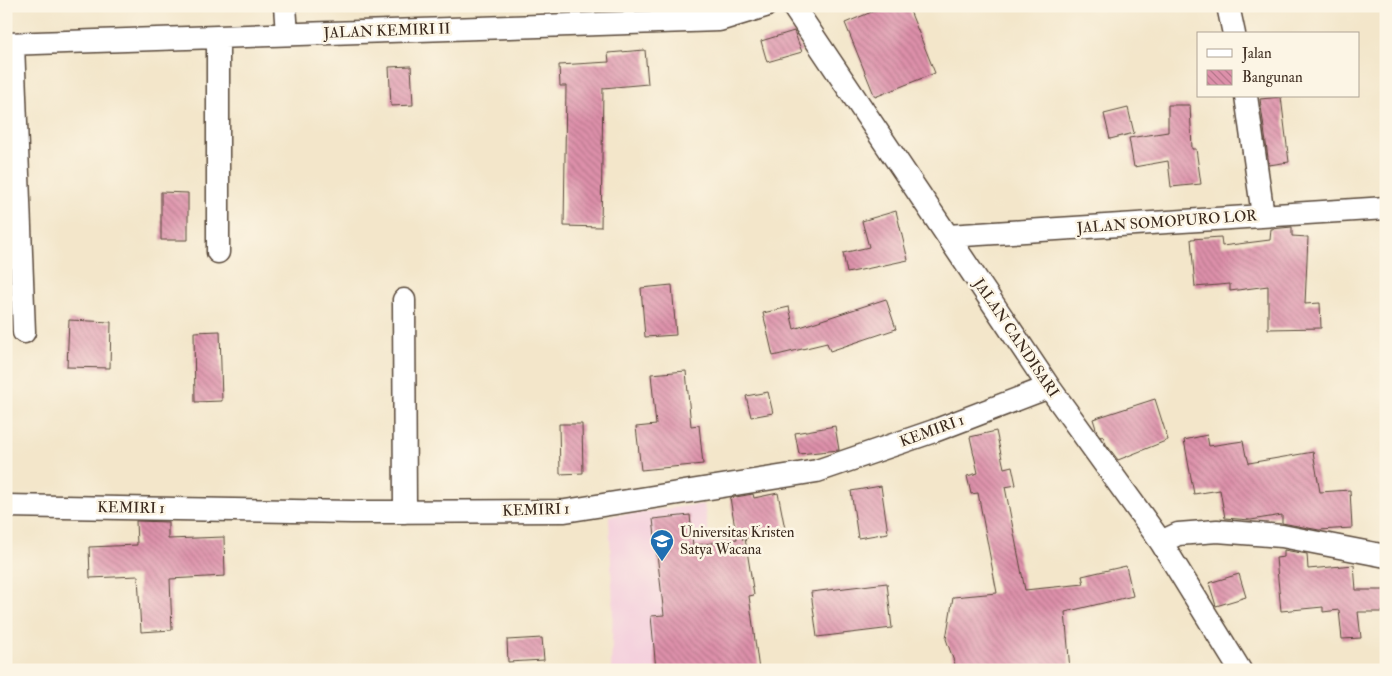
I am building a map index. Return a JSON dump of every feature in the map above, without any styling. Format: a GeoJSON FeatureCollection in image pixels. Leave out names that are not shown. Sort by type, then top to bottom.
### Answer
{"type":"FeatureCollection","features":[{"type":"Feature","properties":{"kind":"street"},"geometry":{"type":"LineString","coordinates":[[285,6],[287,34]]}},
{"type":"Feature","properties":{"kind":"street","name":"JALAN KEMIRI II"},"geometry":{"type":"LineString","coordinates":[[10,44],[719,20],[765,6]]}},
{"type":"Feature","properties":{"kind":"street","name":"JALAN CANDISARI"},"geometry":{"type":"LineString","coordinates":[[793,6],[1049,387],[1161,542],[1240,670]]}},
{"type":"Feature","properties":{"kind":"street"},"geometry":{"type":"LineString","coordinates":[[1228,6],[1234,32]]}},
{"type":"Feature","properties":{"kind":"street"},"geometry":{"type":"LineString","coordinates":[[218,37],[218,252]]}},
{"type":"Feature","properties":{"kind":"street"},"geometry":{"type":"LineString","coordinates":[[10,44],[24,332]]}},
{"type":"Feature","properties":{"kind":"street"},"geometry":{"type":"LineString","coordinates":[[1246,98],[1263,215]]}},
{"type":"Feature","properties":{"kind":"street","name":"JALAN SOMOPURO LOR"},"geometry":{"type":"LineString","coordinates":[[948,236],[1386,208]]}},
{"type":"Feature","properties":{"kind":"street"},"geometry":{"type":"LineString","coordinates":[[404,300],[405,512]]}},
{"type":"Feature","properties":{"kind":"street","name":"KEMIRI 1"},"geometry":{"type":"LineString","coordinates":[[6,506],[352,512],[565,511],[817,472],[934,431],[1049,387]]}},
{"type":"Feature","properties":{"kind":"street"},"geometry":{"type":"LineString","coordinates":[[1161,542],[1178,534],[1217,531],[1282,536],[1386,556]]}},
{"type":"Feature","properties":{"kind":"shaded area","name":"Universitas Kristen Satya Wacana"},"geometry":{"type":"Polygon","coordinates":[[[704,504],[730,670],[611,670],[613,607],[609,516],[704,504]]]}},
{"type":"Feature","properties":{"kind":"building"},"geometry":{"type":"Polygon","coordinates":[[[886,6],[908,6],[935,73],[875,97],[845,23],[886,6]]]}},
{"type":"Feature","properties":{"kind":"building"},"geometry":{"type":"Polygon","coordinates":[[[794,31],[802,52],[767,62],[761,41],[794,31]]]}},
{"type":"Feature","properties":{"kind":"building"},"geometry":{"type":"Polygon","coordinates":[[[645,50],[648,84],[603,88],[601,227],[564,226],[566,86],[560,86],[559,65],[609,62],[608,53],[645,50]]]}},
{"type":"Feature","properties":{"kind":"building"},"geometry":{"type":"Polygon","coordinates":[[[411,66],[413,105],[391,106],[389,67],[411,66]]]}},
{"type":"Feature","properties":{"kind":"building"},"geometry":{"type":"Polygon","coordinates":[[[1281,98],[1289,162],[1269,165],[1260,99],[1281,98]]]}},
{"type":"Feature","properties":{"kind":"building"},"geometry":{"type":"Polygon","coordinates":[[[1168,105],[1190,105],[1192,149],[1196,149],[1201,184],[1171,187],[1168,161],[1134,167],[1129,138],[1168,132],[1168,105]]]}},
{"type":"Feature","properties":{"kind":"building"},"geometry":{"type":"Polygon","coordinates":[[[1128,108],[1134,133],[1110,139],[1104,114],[1128,108]]]}},
{"type":"Feature","properties":{"kind":"building"},"geometry":{"type":"Polygon","coordinates":[[[161,192],[188,193],[188,240],[161,240],[161,192]]]}},
{"type":"Feature","properties":{"kind":"building"},"geometry":{"type":"Polygon","coordinates":[[[896,211],[908,260],[847,273],[843,253],[869,247],[862,221],[896,211]]]}},
{"type":"Feature","properties":{"kind":"building"},"geometry":{"type":"Polygon","coordinates":[[[1292,227],[1292,236],[1308,237],[1305,304],[1320,303],[1321,328],[1268,329],[1268,286],[1230,291],[1230,284],[1195,287],[1191,239],[1221,237],[1222,246],[1270,240],[1271,229],[1292,227]]]}},
{"type":"Feature","properties":{"kind":"building"},"geometry":{"type":"Polygon","coordinates":[[[672,285],[676,335],[645,337],[641,288],[672,285]]]}},
{"type":"Feature","properties":{"kind":"building"},"geometry":{"type":"Polygon","coordinates":[[[886,299],[896,329],[830,351],[827,343],[773,356],[763,313],[789,307],[794,329],[886,299]]]}},
{"type":"Feature","properties":{"kind":"building"},"geometry":{"type":"Polygon","coordinates":[[[69,320],[111,322],[110,368],[67,367],[69,320]]]}},
{"type":"Feature","properties":{"kind":"building"},"geometry":{"type":"Polygon","coordinates":[[[220,331],[222,401],[195,402],[194,332],[220,331]]]}},
{"type":"Feature","properties":{"kind":"building"},"geometry":{"type":"Polygon","coordinates":[[[686,371],[691,426],[699,425],[703,464],[641,470],[636,427],[656,425],[651,374],[686,371]]]}},
{"type":"Feature","properties":{"kind":"building"},"geometry":{"type":"Polygon","coordinates":[[[768,392],[773,413],[751,417],[746,396],[768,392]]]}},
{"type":"Feature","properties":{"kind":"building"},"geometry":{"type":"Polygon","coordinates":[[[1155,399],[1168,440],[1118,460],[1106,444],[1103,436],[1101,437],[1097,432],[1093,419],[1155,399]]]}},
{"type":"Feature","properties":{"kind":"building"},"geometry":{"type":"Polygon","coordinates":[[[559,424],[582,424],[583,473],[560,474],[559,424]]]}},
{"type":"Feature","properties":{"kind":"building"},"geometry":{"type":"Polygon","coordinates":[[[835,426],[839,450],[799,454],[795,433],[835,426]]]}},
{"type":"Feature","properties":{"kind":"building"},"geometry":{"type":"Polygon","coordinates":[[[996,431],[1004,468],[1012,466],[1016,485],[1005,487],[1025,590],[1084,584],[1082,576],[1126,566],[1133,596],[1065,612],[1070,670],[957,670],[946,639],[953,597],[997,593],[978,493],[971,494],[967,476],[978,473],[970,437],[996,431]]]}},
{"type":"Feature","properties":{"kind":"building"},"geometry":{"type":"Polygon","coordinates":[[[1207,435],[1209,446],[1243,441],[1249,463],[1313,452],[1320,492],[1350,490],[1352,528],[1319,530],[1282,523],[1282,515],[1251,520],[1225,518],[1220,490],[1194,494],[1184,440],[1207,435]]]}},
{"type":"Feature","properties":{"kind":"building"},"geometry":{"type":"Polygon","coordinates":[[[881,486],[888,533],[858,538],[851,491],[881,486]]]}},
{"type":"Feature","properties":{"kind":"building"},"geometry":{"type":"Polygon","coordinates":[[[778,493],[785,529],[745,538],[754,595],[749,596],[759,670],[656,670],[651,616],[664,615],[653,519],[690,515],[693,546],[737,539],[730,498],[753,494],[754,498],[778,493]]]}},
{"type":"Feature","properties":{"kind":"building"},"geometry":{"type":"Polygon","coordinates":[[[136,521],[168,522],[168,539],[224,537],[225,576],[170,579],[172,630],[141,632],[138,576],[90,578],[89,547],[137,545],[136,521]]]}},
{"type":"Feature","properties":{"kind":"building"},"geometry":{"type":"Polygon","coordinates":[[[1284,550],[1307,554],[1308,569],[1354,565],[1356,590],[1386,590],[1386,612],[1358,612],[1361,638],[1342,639],[1339,610],[1323,612],[1323,607],[1281,611],[1276,558],[1284,557],[1284,550]]]}},
{"type":"Feature","properties":{"kind":"building"},"geometry":{"type":"Polygon","coordinates":[[[1239,574],[1246,597],[1216,606],[1209,583],[1239,574]]]}},
{"type":"Feature","properties":{"kind":"building"},"geometry":{"type":"Polygon","coordinates":[[[887,583],[892,628],[817,637],[811,592],[887,583]]]}},
{"type":"Feature","properties":{"kind":"building"},"geometry":{"type":"Polygon","coordinates":[[[542,638],[544,660],[508,662],[507,640],[542,638]]]}},
{"type":"Feature","properties":{"kind":"place","name":"Universitas Kristen Satya Wacana"},"geometry":{"type":"Point","coordinates":[662,562]}}]}
